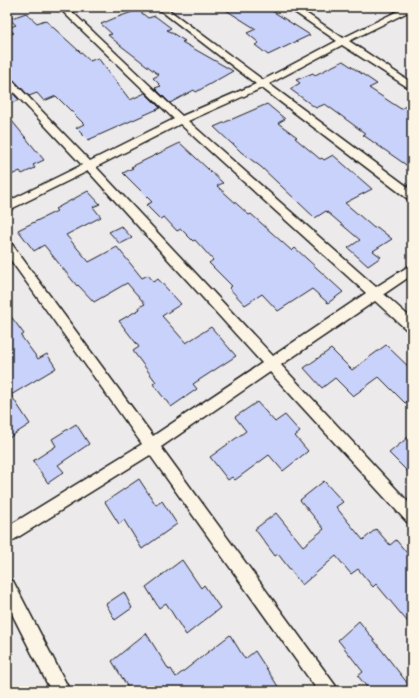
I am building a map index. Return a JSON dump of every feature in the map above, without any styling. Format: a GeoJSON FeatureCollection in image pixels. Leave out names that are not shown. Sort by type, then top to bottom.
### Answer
{"type":"FeatureCollection","features":[{"type":"Feature","properties":{"kind":"street"},"geometry":{"type":"LineString","coordinates":[[62,7],[181,120],[412,327]]}},
{"type":"Feature","properties":{"kind":"street"},"geometry":{"type":"LineString","coordinates":[[160,7],[412,196]]}},
{"type":"Feature","properties":{"kind":"street"},"geometry":{"type":"LineString","coordinates":[[291,7],[412,87]]}},
{"type":"Feature","properties":{"kind":"street"},"geometry":{"type":"LineString","coordinates":[[7,208],[181,120],[262,84],[343,40],[412,7]]}},
{"type":"Feature","properties":{"kind":"street"},"geometry":{"type":"LineString","coordinates":[[7,80],[90,167],[412,517]]}},
{"type":"Feature","properties":{"kind":"street"},"geometry":{"type":"LineString","coordinates":[[7,246],[329,691]]}},
{"type":"Feature","properties":{"kind":"street"},"geometry":{"type":"LineString","coordinates":[[7,536],[151,446],[412,269]]}},
{"type":"Feature","properties":{"kind":"street"},"geometry":{"type":"LineString","coordinates":[[7,587],[61,691]]}},
{"type":"Feature","properties":{"kind":"building"},"geometry":{"type":"Polygon","coordinates":[[[221,7],[266,7],[310,35],[268,55],[255,45],[259,43],[247,33],[256,29],[221,7]]]}},
{"type":"Feature","properties":{"kind":"building"},"geometry":{"type":"Polygon","coordinates":[[[138,10],[148,18],[155,16],[171,28],[167,30],[185,41],[182,42],[233,71],[196,92],[194,90],[170,103],[155,88],[161,86],[153,78],[159,75],[108,35],[112,34],[101,24],[138,10]]]}},
{"type":"Feature","properties":{"kind":"building"},"geometry":{"type":"Polygon","coordinates":[[[26,13],[37,23],[45,20],[90,61],[98,58],[130,100],[145,93],[160,108],[88,140],[76,128],[84,124],[56,96],[44,101],[37,93],[29,96],[11,77],[7,76],[7,35],[14,33],[8,28],[16,25],[9,19],[26,13]]]}},
{"type":"Feature","properties":{"kind":"building"},"geometry":{"type":"Polygon","coordinates":[[[343,61],[377,84],[369,88],[401,109],[412,102],[412,169],[363,135],[366,134],[325,104],[316,108],[290,89],[300,83],[296,80],[313,73],[315,75],[343,61]]]}},
{"type":"Feature","properties":{"kind":"building"},"geometry":{"type":"Polygon","coordinates":[[[7,87],[19,100],[7,105],[7,87]]]}},
{"type":"Feature","properties":{"kind":"building"},"geometry":{"type":"Polygon","coordinates":[[[267,104],[285,119],[278,123],[297,137],[295,138],[320,159],[322,158],[324,160],[333,155],[372,189],[345,203],[374,228],[377,227],[392,239],[373,251],[381,257],[368,266],[348,248],[360,240],[326,211],[315,218],[261,167],[241,152],[214,127],[267,104]]]}},
{"type":"Feature","properties":{"kind":"building"},"geometry":{"type":"Polygon","coordinates":[[[7,115],[44,160],[33,165],[35,168],[22,174],[20,171],[7,177],[7,115]]]}},
{"type":"Feature","properties":{"kind":"building"},"geometry":{"type":"Polygon","coordinates":[[[180,143],[223,183],[217,186],[292,251],[295,248],[343,292],[328,303],[312,289],[278,311],[262,294],[245,305],[229,288],[232,286],[209,263],[213,260],[195,240],[193,241],[181,229],[177,231],[164,217],[160,219],[146,205],[152,202],[123,173],[133,168],[131,167],[180,143]]]}},
{"type":"Feature","properties":{"kind":"building"},"geometry":{"type":"Polygon","coordinates":[[[88,191],[100,204],[93,207],[101,217],[66,235],[89,262],[117,247],[142,278],[148,275],[154,282],[158,279],[181,304],[162,316],[186,343],[211,327],[236,356],[193,384],[197,389],[171,407],[153,384],[156,382],[133,351],[139,347],[119,321],[140,309],[139,307],[145,304],[127,283],[94,302],[78,285],[77,286],[44,245],[34,251],[18,230],[57,211],[55,209],[88,191]]]}},
{"type":"Feature","properties":{"kind":"building"},"geometry":{"type":"Polygon","coordinates":[[[121,226],[132,238],[120,244],[109,232],[121,226]]]}},
{"type":"Feature","properties":{"kind":"building"},"geometry":{"type":"Polygon","coordinates":[[[7,311],[24,334],[21,336],[38,359],[47,354],[56,368],[11,395],[30,424],[7,439],[7,311]]]}},
{"type":"Feature","properties":{"kind":"building"},"geometry":{"type":"Polygon","coordinates":[[[386,345],[412,370],[412,398],[405,403],[379,377],[353,396],[335,378],[322,388],[304,368],[331,349],[352,370],[386,345]]]}},
{"type":"Feature","properties":{"kind":"building"},"geometry":{"type":"Polygon","coordinates":[[[257,402],[275,422],[285,415],[300,432],[295,436],[308,451],[283,471],[269,455],[235,480],[232,477],[228,480],[210,457],[246,431],[235,417],[257,402]]]}},
{"type":"Feature","properties":{"kind":"building"},"geometry":{"type":"Polygon","coordinates":[[[76,424],[89,444],[58,465],[64,472],[48,483],[33,461],[56,446],[52,439],[76,424]]]}},
{"type":"Feature","properties":{"kind":"building"},"geometry":{"type":"Polygon","coordinates":[[[412,434],[412,476],[389,453],[412,434]]]}},
{"type":"Feature","properties":{"kind":"building"},"geometry":{"type":"Polygon","coordinates":[[[139,479],[156,505],[162,501],[177,524],[142,549],[124,520],[119,524],[105,502],[139,479]]]}},
{"type":"Feature","properties":{"kind":"building"},"geometry":{"type":"Polygon","coordinates":[[[324,481],[343,502],[336,507],[363,540],[376,529],[390,545],[396,540],[412,559],[412,627],[376,584],[373,587],[358,569],[351,574],[336,556],[302,585],[278,554],[275,556],[255,529],[276,513],[303,546],[324,529],[300,500],[324,481]]]}},
{"type":"Feature","properties":{"kind":"building"},"geometry":{"type":"Polygon","coordinates":[[[182,560],[201,588],[204,585],[220,608],[186,635],[166,603],[159,608],[146,587],[182,560]]]}},
{"type":"Feature","properties":{"kind":"building"},"geometry":{"type":"Polygon","coordinates":[[[124,592],[132,608],[115,620],[106,604],[124,592]]]}},
{"type":"Feature","properties":{"kind":"building"},"geometry":{"type":"Polygon","coordinates":[[[359,621],[412,689],[412,691],[370,691],[358,676],[363,672],[338,640],[359,621]]]}},
{"type":"Feature","properties":{"kind":"building"},"geometry":{"type":"Polygon","coordinates":[[[146,633],[169,670],[171,669],[176,677],[230,635],[245,659],[255,651],[281,691],[130,691],[112,661],[146,633]]]}}]}
